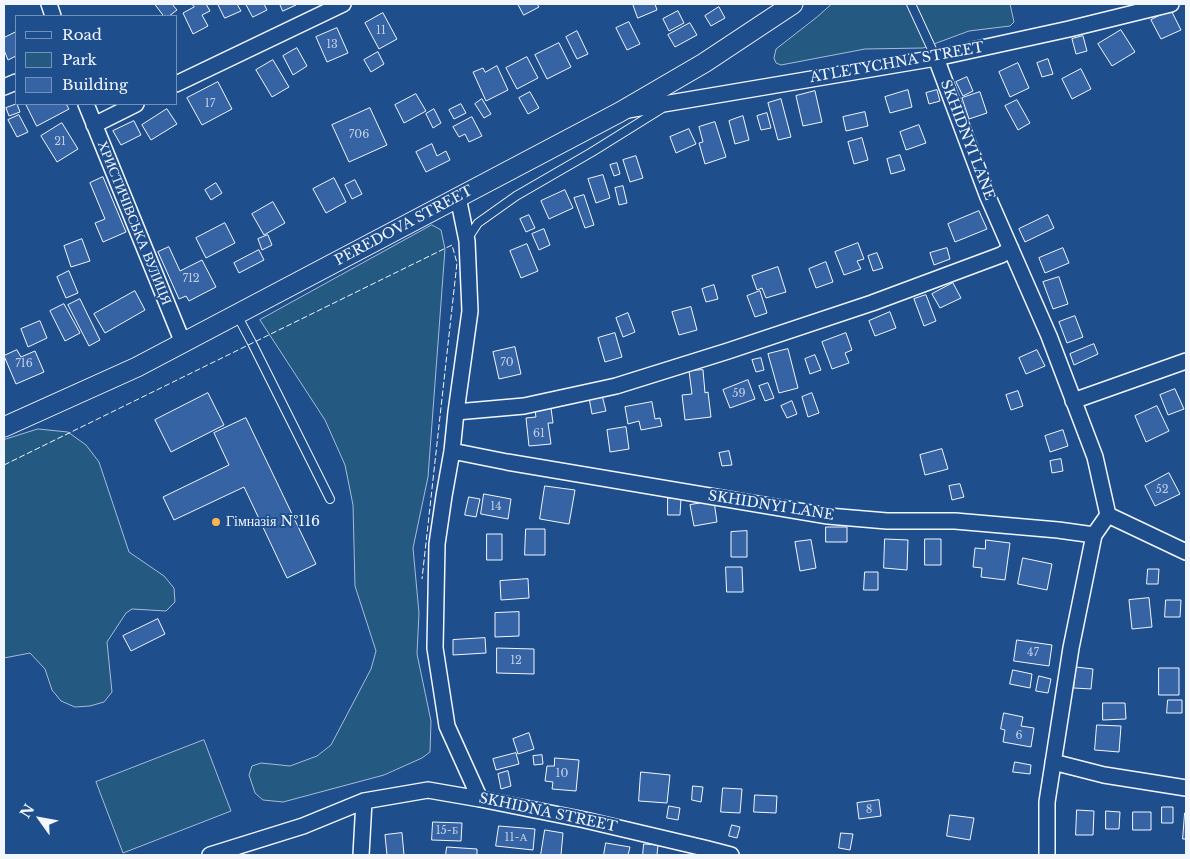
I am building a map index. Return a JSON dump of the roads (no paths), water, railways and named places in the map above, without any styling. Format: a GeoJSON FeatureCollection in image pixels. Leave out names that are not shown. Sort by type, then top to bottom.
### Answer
{"type":"FeatureCollection","features":[{"type":"Feature","properties":{"kind":"street"},"geometry":{"type":"LineString","coordinates":[[178,83],[343,4]]}},
{"type":"Feature","properties":{"kind":"street","name":"PEREDOVA STREET"},"geometry":{"type":"LineString","coordinates":[[4,427],[183,343],[620,112],[704,63],[793,4]]}},
{"type":"Feature","properties":{"kind":"street","name":"ATLETYCHNA STREET"},"geometry":{"type":"LineString","coordinates":[[620,112],[936,58],[1069,29],[1170,4]]}},
{"type":"Feature","properties":{"kind":"street","name":"SKHIDNYI LANE"},"geometry":{"type":"LineString","coordinates":[[936,58],[988,197],[1049,336],[1095,457],[1108,515]]}},
{"type":"Feature","properties":{"kind":"street","name":"ХРИСТИЧІВСЬКА ВУЛИЦЯ"},"geometry":{"type":"LineString","coordinates":[[86,105],[183,343]]}},
{"type":"Feature","properties":{"kind":"street"},"geometry":{"type":"LineString","coordinates":[[94,125],[134,105]]}},
{"type":"Feature","properties":{"kind":"street"},"geometry":{"type":"LineString","coordinates":[[458,197],[466,241],[470,311],[438,544],[435,648],[447,726],[480,798]]}},
{"type":"Feature","properties":{"kind":"street"},"geometry":{"type":"LineString","coordinates":[[456,412],[524,406],[616,386],[872,303],[1001,255],[1011,249]]}},
{"type":"Feature","properties":{"kind":"street"},"geometry":{"type":"LineString","coordinates":[[1073,401],[1186,360]]}},
{"type":"Feature","properties":{"kind":"street","name":"SKHIDNYI LANE"},"geometry":{"type":"LineString","coordinates":[[452,451],[828,516],[887,521],[955,521],[1094,535]]}},
{"type":"Feature","properties":{"kind":"street"},"geometry":{"type":"LineString","coordinates":[[1047,855],[1047,802],[1071,648],[1094,535],[1108,515],[1186,552]]}},
{"type":"Feature","properties":{"kind":"street"},"geometry":{"type":"LineString","coordinates":[[1053,762],[1104,775],[1186,788]]}},
{"type":"Feature","properties":{"kind":"street","name":"SKHIDNA STREET"},"geometry":{"type":"LineString","coordinates":[[210,855],[303,826],[364,801],[428,790],[480,798],[585,820],[731,855]]}},
{"type":"Feature","properties":{"kind":"street"},"geometry":{"type":"LineString","coordinates":[[361,855],[364,801]]}},
{"type":"Feature","properties":{"kind":"lane","name":"SKHIDNYI LANE"},"geometry":{"type":"LineString","coordinates":[[911,4],[936,58]]}},
{"type":"Feature","properties":{"kind":"lane"},"geometry":{"type":"LineString","coordinates":[[466,241],[478,223],[516,196],[592,152],[671,102]]}},
{"type":"Feature","properties":{"kind":"lane"},"geometry":{"type":"LineString","coordinates":[[236,315],[252,343],[330,499]]}},
{"type":"Feature","properties":{"kind":"place","name":"Гімназія №116"},"geometry":{"type":"Point","coordinates":[216,522]}}]}
